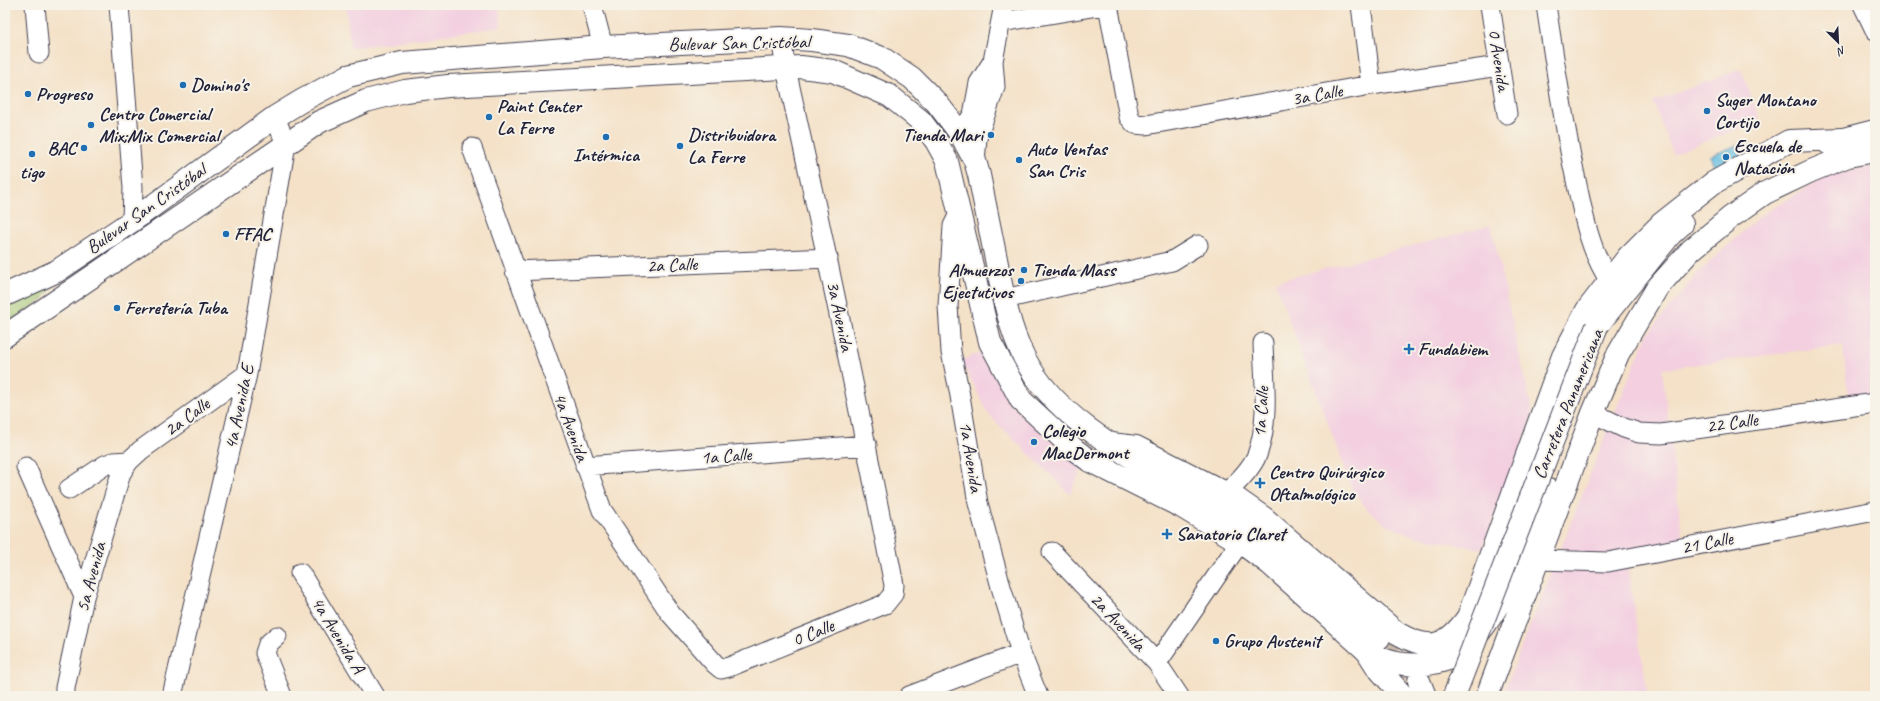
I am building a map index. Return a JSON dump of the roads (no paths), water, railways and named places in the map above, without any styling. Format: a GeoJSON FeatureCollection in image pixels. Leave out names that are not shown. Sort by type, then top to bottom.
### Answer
{"type":"FeatureCollection","features":[{"type":"Feature","properties":{"kind":"main road","name":"Bulevar San Cristóbal"},"geometry":{"type":"LineString","coordinates":[[5,295],[57,271],[132,221],[275,117],[302,100],[348,76],[402,63],[603,47],[781,38],[812,40],[848,45],[882,58],[912,78],[938,103],[960,133],[975,161],[1004,299],[1013,332],[1024,358],[1042,385],[1076,418],[1111,444],[1206,500],[1253,531],[1373,644]]}},
{"type":"Feature","properties":{"kind":"main road","name":"Bulevar San Cristóbal"},"geometry":{"type":"LineString","coordinates":[[5,336],[47,310],[319,122],[366,101],[405,91],[448,86],[801,67],[833,71],[890,96],[921,121],[936,141],[947,162],[990,342],[1020,400],[1075,450],[1090,461],[1182,507],[1240,542],[1373,644]]}},
{"type":"Feature","properties":{"kind":"main road","name":"Carretera Panamericana"},"geometry":{"type":"LineString","coordinates":[[1454,696],[1597,326],[1670,235],[1711,199],[1782,158],[1875,130]]}},
{"type":"Feature","properties":{"kind":"main road"},"geometry":{"type":"LineString","coordinates":[[1111,444],[1136,447],[1226,493],[1264,518],[1397,633],[1410,641],[1422,644],[1435,644],[1447,640],[1458,631],[1468,617],[1563,356],[1587,310],[1628,257],[1661,224],[1713,183],[1788,142],[1842,139]]}},
{"type":"Feature","properties":{"kind":"main road","name":"Carretera Panamericana"},"geometry":{"type":"LineString","coordinates":[[1487,696],[1593,413],[1618,354],[1657,288],[1691,250],[1731,217],[1765,193],[1811,171],[1848,156],[1875,151]]}},
{"type":"Feature","properties":{"kind":"main road"},"geometry":{"type":"LineString","coordinates":[[47,310],[59,291],[71,279],[122,246],[129,239],[132,231],[132,221]]}},
{"type":"Feature","properties":{"kind":"main road"},"geometry":{"type":"LineString","coordinates":[[1373,644],[1384,659],[1398,663],[1416,664],[1435,662],[1449,658],[1460,652],[1482,630],[1511,582],[1602,356],[1620,322],[1657,288]]}},
{"type":"Feature","properties":{"kind":"main road"},"geometry":{"type":"LineString","coordinates":[[1373,644],[1377,667],[1403,696]]}},
{"type":"Feature","properties":{"kind":"street"},"geometry":{"type":"LineString","coordinates":[[35,5],[39,53]]}},
{"type":"Feature","properties":{"kind":"street"},"geometry":{"type":"LineString","coordinates":[[119,5],[133,188],[132,221]]}},
{"type":"Feature","properties":{"kind":"street"},"geometry":{"type":"LineString","coordinates":[[592,5],[603,47]]}},
{"type":"Feature","properties":{"kind":"street"},"geometry":{"type":"LineString","coordinates":[[975,161],[977,138],[995,87],[993,61],[1003,13],[1104,5]]}},
{"type":"Feature","properties":{"kind":"street","name":"3a Calle"},"geometry":{"type":"LineString","coordinates":[[1108,5],[1129,117],[1135,124],[1146,126],[1371,85],[1499,66]]}},
{"type":"Feature","properties":{"kind":"street"},"geometry":{"type":"LineString","coordinates":[[1361,5],[1371,85]]}},
{"type":"Feature","properties":{"kind":"street","name":"0 Avenida"},"geometry":{"type":"LineString","coordinates":[[1490,5],[1507,114]]}},
{"type":"Feature","properties":{"kind":"street"},"geometry":{"type":"LineString","coordinates":[[1546,5],[1564,127],[1581,208],[1600,267],[1610,281]]}},
{"type":"Feature","properties":{"kind":"street"},"geometry":{"type":"LineString","coordinates":[[1863,5],[1875,30]]}},
{"type":"Feature","properties":{"kind":"street","name":"3a Avenida"},"geometry":{"type":"LineString","coordinates":[[781,38],[786,69],[828,258],[867,445],[894,586],[892,594]]}},
{"type":"Feature","properties":{"kind":"street"},"geometry":{"type":"LineString","coordinates":[[960,133],[973,115],[979,83],[993,61]]}},
{"type":"Feature","properties":{"kind":"street"},"geometry":{"type":"LineString","coordinates":[[275,117],[286,144]]}},
{"type":"Feature","properties":{"kind":"street","name":"4a Avenida E"},"geometry":{"type":"LineString","coordinates":[[172,696],[247,374],[286,144]]}},
{"type":"Feature","properties":{"kind":"street","name":"4a Avenida"},"geometry":{"type":"LineString","coordinates":[[472,148],[602,510],[670,613],[714,664],[721,669],[729,667]]}},
{"type":"Feature","properties":{"kind":"street","name":"1a Avenida"},"geometry":{"type":"LineString","coordinates":[[960,212],[953,226],[948,306],[951,352],[978,503],[1021,653],[1038,696]]}},
{"type":"Feature","properties":{"kind":"street"},"geometry":{"type":"LineString","coordinates":[[1004,299],[1172,261],[1198,245]]}},
{"type":"Feature","properties":{"kind":"street","name":"2a Calle"},"geometry":{"type":"LineString","coordinates":[[515,271],[828,258]]}},
{"type":"Feature","properties":{"kind":"street","name":"1a Calle"},"geometry":{"type":"LineString","coordinates":[[1226,493],[1238,483],[1256,456],[1265,423],[1263,343]]}},
{"type":"Feature","properties":{"kind":"street","name":"2a Calle"},"geometry":{"type":"LineString","coordinates":[[129,461],[147,445],[247,374]]}},
{"type":"Feature","properties":{"kind":"street","name":"22 Calle"},"geometry":{"type":"LineString","coordinates":[[1593,413],[1624,428],[1639,433],[1661,434],[1875,402]]}},
{"type":"Feature","properties":{"kind":"street","name":"1a Calle"},"geometry":{"type":"LineString","coordinates":[[585,466],[867,445]]}},
{"type":"Feature","properties":{"kind":"street"},"geometry":{"type":"LineString","coordinates":[[69,489],[105,465],[114,462],[129,461]]}},
{"type":"Feature","properties":{"kind":"street","name":"5a Avenida"},"geometry":{"type":"LineString","coordinates":[[65,696],[65,688],[84,597],[121,473],[129,461]]}},
{"type":"Feature","properties":{"kind":"street"},"geometry":{"type":"LineString","coordinates":[[26,467],[84,597]]}},
{"type":"Feature","properties":{"kind":"street","name":"21 Calle"},"geometry":{"type":"LineString","coordinates":[[1538,560],[1608,562],[1875,510]]}},
{"type":"Feature","properties":{"kind":"street"},"geometry":{"type":"LineString","coordinates":[[1156,663],[1240,542]]}},
{"type":"Feature","properties":{"kind":"street","name":"2a Avenida"},"geometry":{"type":"LineString","coordinates":[[1052,552],[1156,663],[1179,696]]}},
{"type":"Feature","properties":{"kind":"street","name":"4a Avenida A"},"geometry":{"type":"LineString","coordinates":[[300,573],[375,696]]}},
{"type":"Feature","properties":{"kind":"street","name":"0 Calle"},"geometry":{"type":"LineString","coordinates":[[729,667],[885,604],[892,594]]}},
{"type":"Feature","properties":{"kind":"street"},"geometry":{"type":"LineString","coordinates":[[276,636],[268,644],[265,653],[282,696]]}},
{"type":"Feature","properties":{"kind":"street"},"geometry":{"type":"LineString","coordinates":[[909,696],[1021,653]]}},
{"type":"Feature","properties":{"kind":"water","name":"Escuela de Natación"},"geometry":{"type":"Polygon","coordinates":[[[1737,145],[1742,158],[1715,168],[1710,156],[1737,145]]]}},
{"type":"Feature","properties":{"kind":"tunnel"},"geometry":{"type":"LineString","coordinates":[[1379,638],[1412,672]]}},
{"type":"Feature","properties":{"kind":"place","name":"Domino's"},"geometry":{"type":"Point","coordinates":[183,85]}},
{"type":"Feature","properties":{"kind":"place","name":"Progreso"},"geometry":{"type":"Point","coordinates":[28,94]}},
{"type":"Feature","properties":{"kind":"place","name":"Suger Montano Cortijo"},"geometry":{"type":"Point","coordinates":[1707,111]}},
{"type":"Feature","properties":{"kind":"place","name":"Paint Center La Ferre"},"geometry":{"type":"Point","coordinates":[489,117]}},
{"type":"Feature","properties":{"kind":"place","name":"Centro Comercial Mix;Mix Comercial"},"geometry":{"type":"Point","coordinates":[91,125]}},
{"type":"Feature","properties":{"kind":"place","name":"Tienda Mari"},"geometry":{"type":"Point","coordinates":[991,135]}},
{"type":"Feature","properties":{"kind":"place","name":"Intérmica"},"geometry":{"type":"Point","coordinates":[606,137]}},
{"type":"Feature","properties":{"kind":"place","name":"Distribuidora La Ferre"},"geometry":{"type":"Point","coordinates":[680,146]}},
{"type":"Feature","properties":{"kind":"place","name":"BAC"},"geometry":{"type":"Point","coordinates":[84,148]}},
{"type":"Feature","properties":{"kind":"place","name":"tigo"},"geometry":{"type":"Point","coordinates":[32,154]}},
{"type":"Feature","properties":{"kind":"place","name":"Escuela de Natación"},"geometry":{"type":"Point","coordinates":[1726,157]}},
{"type":"Feature","properties":{"kind":"place","name":"Auto Ventas San Cris"},"geometry":{"type":"Point","coordinates":[1019,160]}},
{"type":"Feature","properties":{"kind":"place","name":"FFAC"},"geometry":{"type":"Point","coordinates":[226,234]}},
{"type":"Feature","properties":{"kind":"place","name":"Tienda Mass"},"geometry":{"type":"Point","coordinates":[1024,270]}},
{"type":"Feature","properties":{"kind":"place","name":"Almuerzos Ejectutivos"},"geometry":{"type":"Point","coordinates":[1021,281]}},
{"type":"Feature","properties":{"kind":"place","name":"Ferretería Tuba"},"geometry":{"type":"Point","coordinates":[117,308]}},
{"type":"Feature","properties":{"kind":"place","name":"Fundabiem"},"geometry":{"type":"Point","coordinates":[1409,349]}},
{"type":"Feature","properties":{"kind":"place","name":"Colegio MacDermont"},"geometry":{"type":"Point","coordinates":[1034,442]}},
{"type":"Feature","properties":{"kind":"place","name":"Centro Quirúrgico Oftalmológico"},"geometry":{"type":"Point","coordinates":[1260,483]}},
{"type":"Feature","properties":{"kind":"place","name":"Sanatorio Claret"},"geometry":{"type":"Point","coordinates":[1167,534]}},
{"type":"Feature","properties":{"kind":"place","name":"Grupo Austenit"},"geometry":{"type":"Point","coordinates":[1216,641]}}]}
